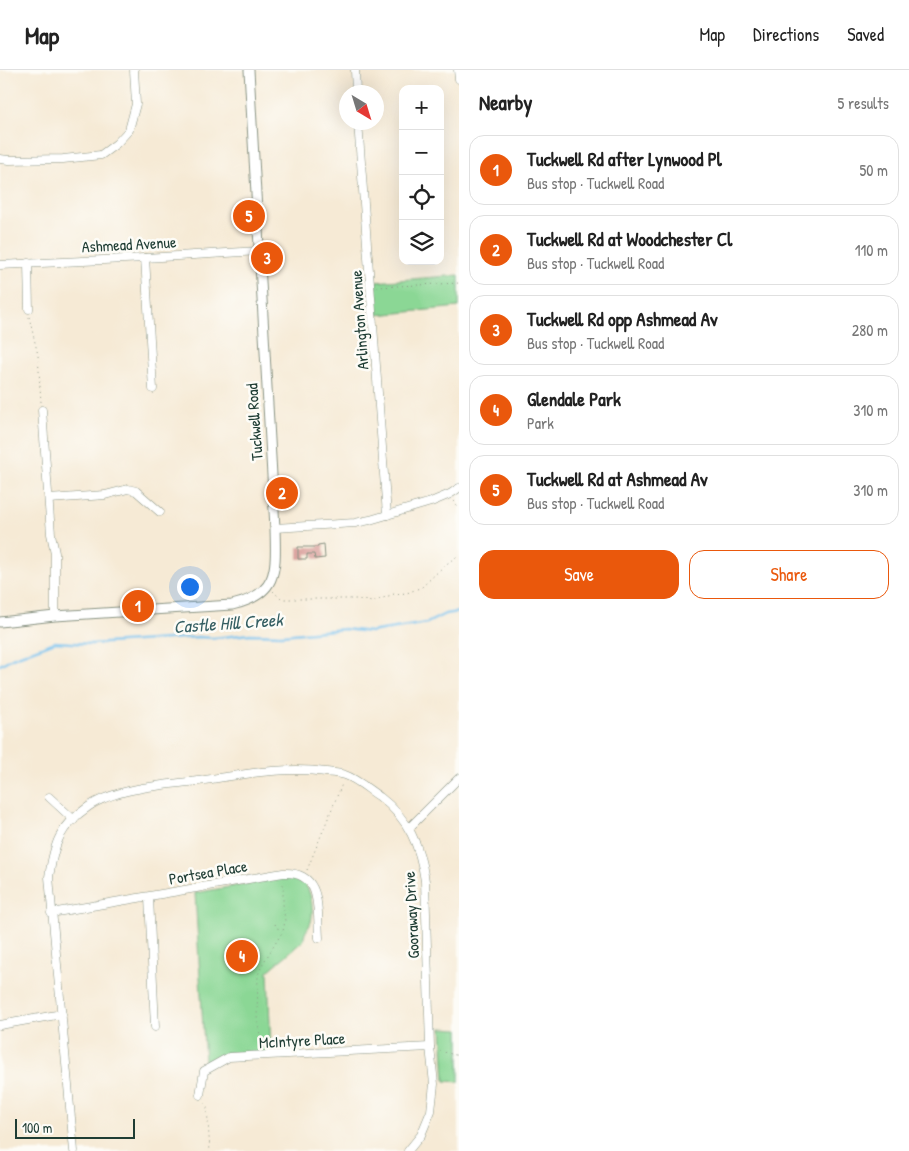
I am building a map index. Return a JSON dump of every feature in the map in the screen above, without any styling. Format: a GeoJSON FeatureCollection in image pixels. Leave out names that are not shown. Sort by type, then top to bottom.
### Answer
{"type":"FeatureCollection","features":[{"type":"Feature","properties":{"kind":"street"},"geometry":{"type":"LineString","coordinates":[[0,159],[63,159],[101,155],[116,144],[129,130],[136,104],[134,70]]}},
{"type":"Feature","properties":{"kind":"street","name":"Tuckwell Road"},"geometry":{"type":"LineString","coordinates":[[249,70],[276,528],[276,560],[274,574],[268,586]]}},
{"type":"Feature","properties":{"kind":"street"},"geometry":{"type":"LineString","coordinates":[[355,70],[356,85]]}},
{"type":"Feature","properties":{"kind":"street"},"geometry":{"type":"LineString","coordinates":[[458,70],[459,79]]}},
{"type":"Feature","properties":{"kind":"street","name":"Arlington Avenue"},"geometry":{"type":"LineString","coordinates":[[359,130],[387,515]]}},
{"type":"Feature","properties":{"kind":"street","name":"Ashmead Avenue"},"geometry":{"type":"LineString","coordinates":[[0,264],[145,258],[259,250]]}},
{"type":"Feature","properties":{"kind":"street"},"geometry":{"type":"LineString","coordinates":[[145,258],[153,389]]}},
{"type":"Feature","properties":{"kind":"street"},"geometry":{"type":"LineString","coordinates":[[28,263],[29,309]]}},
{"type":"Feature","properties":{"kind":"street"},"geometry":{"type":"LineString","coordinates":[[42,410],[51,534],[56,553],[55,616]]}},
{"type":"Feature","properties":{"kind":"street"},"geometry":{"type":"LineString","coordinates":[[276,528],[355,523],[415,507],[450,494],[459,488]]}},
{"type":"Feature","properties":{"kind":"street"},"geometry":{"type":"LineString","coordinates":[[49,499],[105,494],[128,489],[136,491],[160,512]]}},
{"type":"Feature","properties":{"kind":"street"},"geometry":{"type":"LineString","coordinates":[[0,622],[55,616],[232,606],[247,602],[260,594],[268,586]]}},
{"type":"Feature","properties":{"kind":"street","name":"Gooraway Drive"},"geometry":{"type":"LineString","coordinates":[[74,1151],[48,877],[53,850],[63,830],[88,808],[109,796],[162,785],[257,772],[306,769],[345,775],[364,786],[392,807],[416,841],[423,866],[430,1047],[434,1084],[431,1111],[421,1135],[412,1150]]}},
{"type":"Feature","properties":{"kind":"street"},"geometry":{"type":"LineString","coordinates":[[408,828],[459,778]]}},
{"type":"Feature","properties":{"kind":"street"},"geometry":{"type":"LineString","coordinates":[[49,797],[74,820]]}},
{"type":"Feature","properties":{"kind":"street","name":"Portsea Place"},"geometry":{"type":"LineString","coordinates":[[51,913],[284,873],[294,872],[305,876]]}},
{"type":"Feature","properties":{"kind":"street"},"geometry":{"type":"LineString","coordinates":[[305,876],[312,884],[316,896],[318,938]]}},
{"type":"Feature","properties":{"kind":"street"},"geometry":{"type":"LineString","coordinates":[[149,897],[155,1027]]}},
{"type":"Feature","properties":{"kind":"street"},"geometry":{"type":"LineString","coordinates":[[0,1025],[62,1014]]}},
{"type":"Feature","properties":{"kind":"street","name":"McIntyre Place"},"geometry":{"type":"LineString","coordinates":[[200,1095],[204,1071],[229,1057],[430,1047]]}},
{"type":"Feature","properties":{"kind":"path"},"geometry":{"type":"LineString","coordinates":[[370,288],[459,283]]}},
{"type":"Feature","properties":{"kind":"path"},"geometry":{"type":"LineString","coordinates":[[29,309],[30,324],[38,355],[42,410]]}},
{"type":"Feature","properties":{"kind":"path"},"geometry":{"type":"LineString","coordinates":[[450,494],[459,509]]}},
{"type":"Feature","properties":{"kind":"path"},"geometry":{"type":"LineString","coordinates":[[268,586],[281,599],[357,599],[372,602],[394,594],[414,591],[422,587],[444,565],[459,555]]}},
{"type":"Feature","properties":{"kind":"path"},"geometry":{"type":"LineString","coordinates":[[305,876],[345,775]]}},
{"type":"Feature","properties":{"kind":"path"},"geometry":{"type":"LineString","coordinates":[[263,1056],[257,1017],[258,975],[283,931],[285,921],[283,904],[284,873]]}},
{"type":"Feature","properties":{"kind":"path"},"geometry":{"type":"LineString","coordinates":[[275,924],[277,928],[283,931]]}},
{"type":"Feature","properties":{"kind":"path"},"geometry":{"type":"LineString","coordinates":[[430,1047],[442,1053],[459,1056]]}},
{"type":"Feature","properties":{"kind":"path"},"geometry":{"type":"LineString","coordinates":[[200,1095],[207,1107],[210,1151]]}},
{"type":"Feature","properties":{"kind":"green space"},"geometry":{"type":"Polygon","coordinates":[[[459,275],[459,307],[377,315],[375,282],[459,275]]]}},
{"type":"Feature","properties":{"kind":"green space"},"geometry":{"type":"Polygon","coordinates":[[[291,876],[302,881],[308,889],[312,906],[312,917],[304,940],[268,971],[271,1052],[226,1053],[205,1062],[195,893],[291,876]]]}},
{"type":"Feature","properties":{"kind":"green space"},"geometry":{"type":"Polygon","coordinates":[[[442,1028],[459,1029],[459,1082],[445,1081],[442,1028]]]}},
{"type":"Feature","properties":{"kind":"building"},"geometry":{"type":"Polygon","coordinates":[[[324,544],[325,558],[315,559],[314,554],[307,554],[307,559],[298,559],[298,547],[318,547],[318,545],[324,544]]]}},
{"type":"Feature","properties":{"kind":"waterway","name":"Castle Hill Creek"},"geometry":{"type":"LineString","coordinates":[[0,665],[12,658],[55,642],[91,644],[199,637],[213,638],[250,634],[282,635],[344,629],[370,632],[427,623],[445,614],[459,612]]}},
{"type":"Feature","properties":{"kind":"place","name":"Tuckwell Rd at Ashmead Av"},"geometry":{"type":"Point","coordinates":[249,216]}},
{"type":"Feature","properties":{"kind":"place","name":"Tuckwell Rd opp Ashmead Av"},"geometry":{"type":"Point","coordinates":[267,258]}},
{"type":"Feature","properties":{"kind":"place","name":"Tuckwell Rd at Woodchester Cl"},"geometry":{"type":"Point","coordinates":[282,493]}},
{"type":"Feature","properties":{"kind":"place","name":"Tuckwell Rd after Lynwood Pl"},"geometry":{"type":"Point","coordinates":[138,606]}},
{"type":"Feature","properties":{"kind":"place","name":"Glendale Park"},"geometry":{"type":"Point","coordinates":[242,956]}}]}
